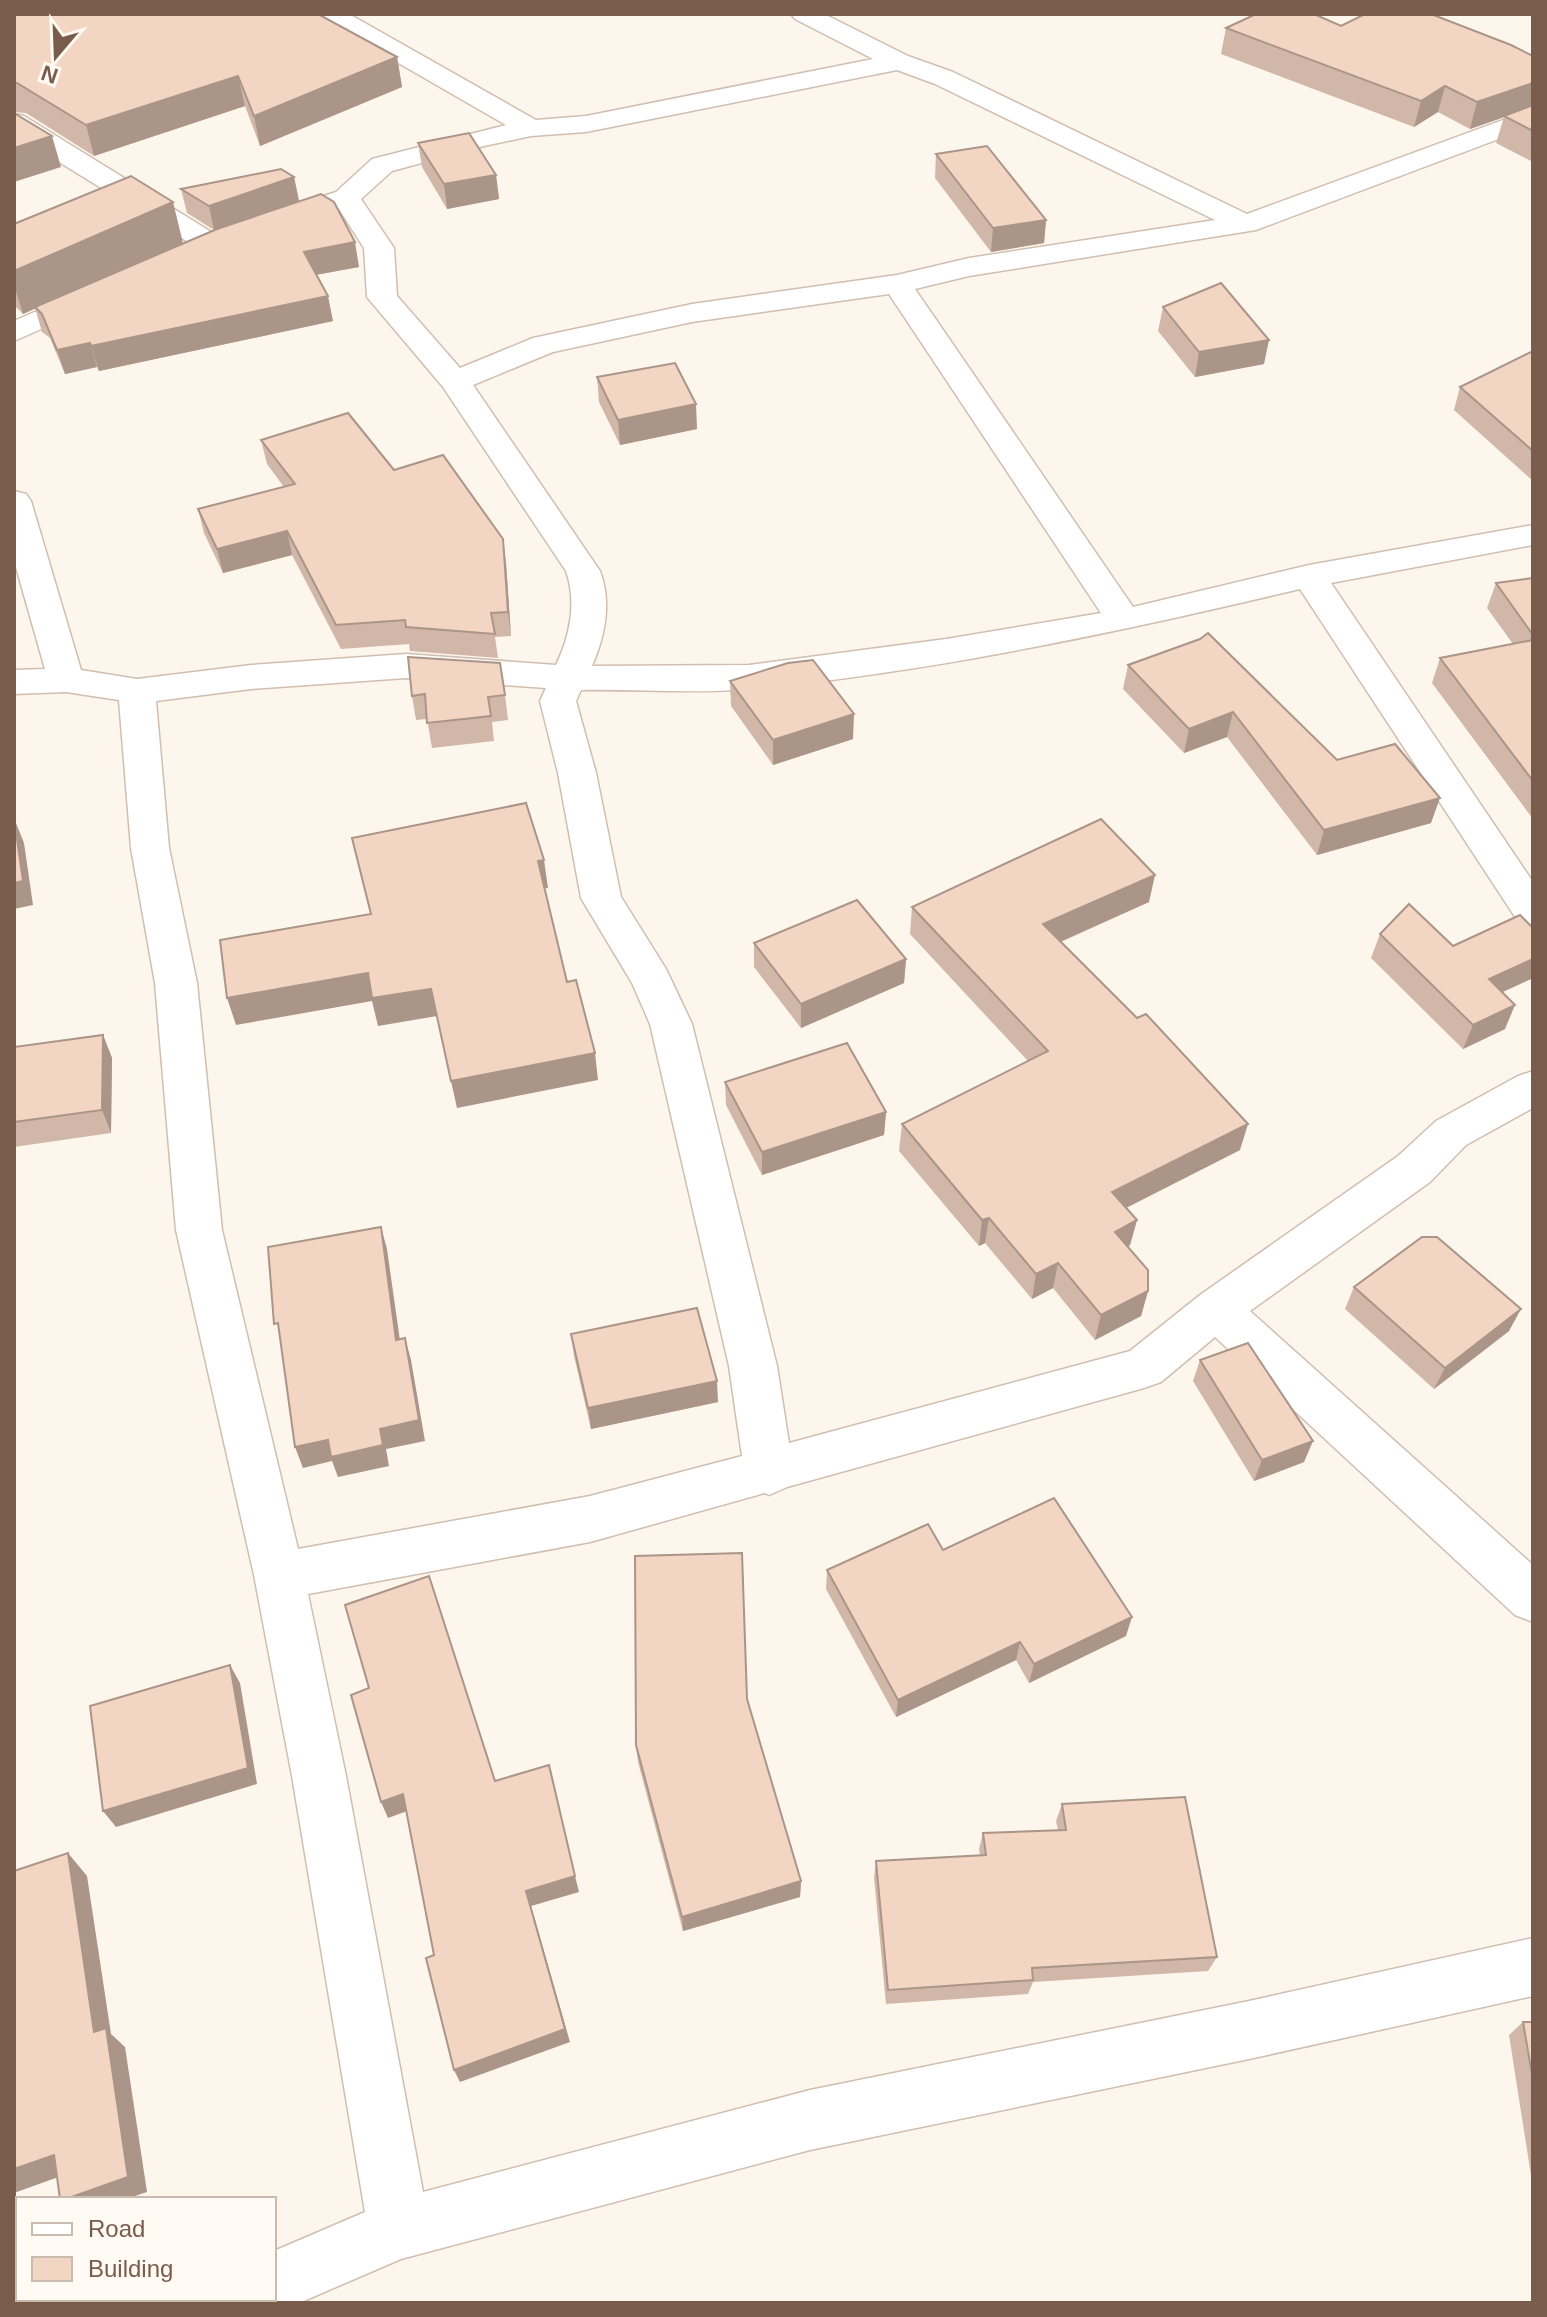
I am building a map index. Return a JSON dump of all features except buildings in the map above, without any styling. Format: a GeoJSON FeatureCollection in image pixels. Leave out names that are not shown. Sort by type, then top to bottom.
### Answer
{"type":"FeatureCollection","features":[{"type":"Feature","properties":{"kind":"street"},"geometry":{"type":"LineString","coordinates":[[331,14],[531,128]]}},
{"type":"Feature","properties":{"kind":"street"},"geometry":{"type":"LineString","coordinates":[[804,14],[899,62],[944,78],[1110,161],[1246,224]]}},
{"type":"Feature","properties":{"kind":"street"},"geometry":{"type":"LineString","coordinates":[[293,215],[346,198],[382,165],[481,138],[531,128],[586,124],[899,62]]}},
{"type":"Feature","properties":{"kind":"street"},"geometry":{"type":"LineString","coordinates":[[455,381],[544,345],[692,313],[897,284],[969,267],[1246,224],[1533,117]]}},
{"type":"Feature","properties":{"kind":"street"},"geometry":{"type":"LineString","coordinates":[[16,125],[211,244]]}},
{"type":"Feature","properties":{"kind":"street"},"geometry":{"type":"LineString","coordinates":[[346,198],[379,248],[382,297],[455,381],[583,571],[590,590],[585,641],[558,701],[577,773],[601,898],[651,980],[671,1024],[753,1366],[769,1473]]}},
{"type":"Feature","properties":{"kind":"street"},"geometry":{"type":"LineString","coordinates":[[184,256],[240,233]]}},
{"type":"Feature","properties":{"kind":"street"},"geometry":{"type":"LineString","coordinates":[[897,284],[1124,620]]}},
{"type":"Feature","properties":{"kind":"street"},"geometry":{"type":"LineString","coordinates":[[14,332],[117,285]]}},
{"type":"Feature","properties":{"kind":"street"},"geometry":{"type":"LineString","coordinates":[[14,501],[66,680]]}},
{"type":"Feature","properties":{"kind":"street"},"geometry":{"type":"LineString","coordinates":[[14,682],[66,680],[137,691],[251,677],[406,666],[566,678],[749,677],[946,651],[1124,620],[1309,576],[1533,535]]}},
{"type":"Feature","properties":{"kind":"street"},"geometry":{"type":"LineString","coordinates":[[1309,576],[1533,913]]}},
{"type":"Feature","properties":{"kind":"street"},"geometry":{"type":"LineString","coordinates":[[137,691],[150,848],[176,983],[199,1230],[279,1575],[319,1776],[399,2229]]}},
{"type":"Feature","properties":{"kind":"street"},"geometry":{"type":"LineString","coordinates":[[279,1575],[590,1519],[769,1473],[1144,1368],[1216,1309],[1414,1169],[1451,1133],[1533,1088]]}},
{"type":"Feature","properties":{"kind":"street"},"geometry":{"type":"LineString","coordinates":[[1216,1309],[1533,1598]]}},
{"type":"Feature","properties":{"kind":"street"},"geometry":{"type":"LineString","coordinates":[[276,2281],[399,2229],[810,2120],[1249,2030],[1533,1967]]}}]}
